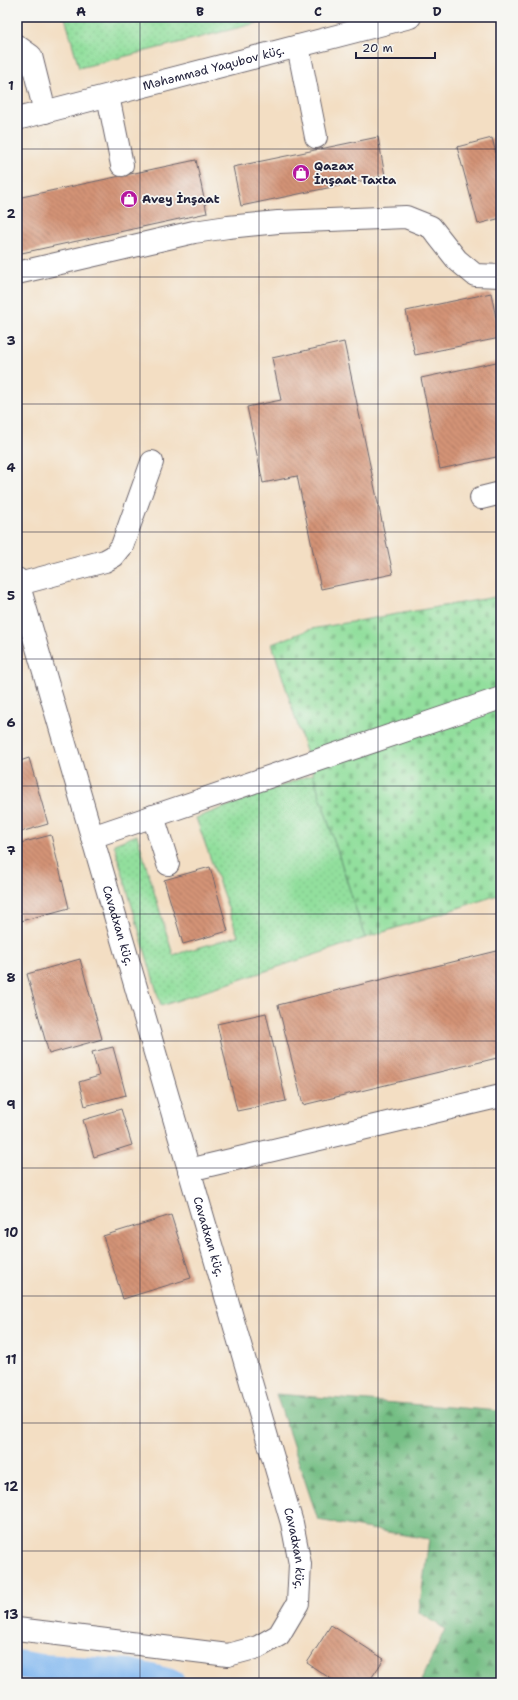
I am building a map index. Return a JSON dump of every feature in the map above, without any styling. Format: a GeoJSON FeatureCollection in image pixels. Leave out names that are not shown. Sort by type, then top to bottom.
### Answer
{"type":"FeatureCollection","features":[{"type":"Feature","properties":{"kind":"street","name":"Məhəmməd Yaqubov küç."},"geometry":{"type":"LineString","coordinates":[[17,119],[410,17]]}},
{"type":"Feature","properties":{"kind":"street"},"geometry":{"type":"LineString","coordinates":[[17,46],[31,56],[45,112]]}},
{"type":"Feature","properties":{"kind":"street"},"geometry":{"type":"LineString","coordinates":[[298,46],[316,137]]}},
{"type":"Feature","properties":{"kind":"street"},"geometry":{"type":"LineString","coordinates":[[108,96],[122,165]]}},
{"type":"Feature","properties":{"kind":"street"},"geometry":{"type":"LineString","coordinates":[[17,273],[194,232],[228,227],[278,222],[406,217],[431,227],[457,260],[475,275],[501,276]]}},
{"type":"Feature","properties":{"kind":"street"},"geometry":{"type":"LineString","coordinates":[[18,582],[105,561],[114,556],[122,546],[152,462]]}},
{"type":"Feature","properties":{"kind":"street","name":"Cavadxan küç."},"geometry":{"type":"LineString","coordinates":[[17,1629],[228,1656],[258,1647],[279,1635],[298,1603],[300,1564],[292,1523],[18,582]]}},
{"type":"Feature","properties":{"kind":"street"},"geometry":{"type":"LineString","coordinates":[[92,837],[501,698]]}},
{"type":"Feature","properties":{"kind":"street"},"geometry":{"type":"LineString","coordinates":[[152,816],[168,864]]}},
{"type":"Feature","properties":{"kind":"street"},"geometry":{"type":"LineString","coordinates":[[189,1170],[501,1096]]}},
{"type":"Feature","properties":{"kind":"green space"},"geometry":{"type":"Polygon","coordinates":[[[65,17],[281,17],[79,68],[65,17]]]}},
{"type":"Feature","properties":{"kind":"green space"},"geometry":{"type":"Polygon","coordinates":[[[501,596],[501,894],[365,938],[272,644],[311,629],[501,596]]]}},
{"type":"Feature","properties":{"kind":"green space"},"geometry":{"type":"Polygon","coordinates":[[[313,774],[365,938],[161,1006],[114,844],[137,835],[173,955],[238,936],[196,818],[313,774]]]}},
{"type":"Feature","properties":{"kind":"green space"},"geometry":{"type":"Polygon","coordinates":[[[276,1394],[501,1411],[501,1683],[420,1683],[445,1629],[419,1612],[429,1539],[318,1520],[276,1394]]]}},
{"type":"Feature","properties":{"kind":"building"},"geometry":{"type":"Polygon","coordinates":[[[378,137],[385,176],[241,206],[233,167],[378,137]]]}},
{"type":"Feature","properties":{"kind":"building"},"geometry":{"type":"Polygon","coordinates":[[[492,138],[497,157],[501,156],[501,218],[478,224],[457,147],[492,138]]]}},
{"type":"Feature","properties":{"kind":"building"},"geometry":{"type":"Polygon","coordinates":[[[196,160],[207,213],[17,254],[17,198],[196,160]]]}},
{"type":"Feature","properties":{"kind":"building"},"geometry":{"type":"Polygon","coordinates":[[[491,293],[500,338],[415,355],[406,311],[491,293]]]}},
{"type":"Feature","properties":{"kind":"building"},"geometry":{"type":"Polygon","coordinates":[[[344,342],[393,574],[321,589],[297,476],[263,483],[247,407],[281,400],[272,358],[344,342]]]}},
{"type":"Feature","properties":{"kind":"building"},"geometry":{"type":"Polygon","coordinates":[[[501,361],[501,456],[440,469],[421,378],[501,361]]]}},
{"type":"Feature","properties":{"kind":"building"},"geometry":{"type":"Polygon","coordinates":[[[29,758],[48,824],[17,833],[17,762],[29,758]]]}},
{"type":"Feature","properties":{"kind":"building"},"geometry":{"type":"Polygon","coordinates":[[[51,835],[69,908],[21,921],[17,907],[17,844],[51,835]]]}},
{"type":"Feature","properties":{"kind":"building"},"geometry":{"type":"Polygon","coordinates":[[[210,867],[228,931],[183,944],[164,880],[210,867]]]}},
{"type":"Feature","properties":{"kind":"building"},"geometry":{"type":"Polygon","coordinates":[[[501,950],[501,1057],[303,1105],[278,1005],[501,950]]]}},
{"type":"Feature","properties":{"kind":"building"},"geometry":{"type":"Polygon","coordinates":[[[80,959],[102,1039],[49,1054],[27,974],[80,959]]]}},
{"type":"Feature","properties":{"kind":"building"},"geometry":{"type":"Polygon","coordinates":[[[266,1013],[286,1101],[237,1111],[217,1024],[266,1013]]]}},
{"type":"Feature","properties":{"kind":"building"},"geometry":{"type":"Polygon","coordinates":[[[113,1047],[126,1095],[85,1106],[79,1082],[99,1076],[92,1052],[113,1047]]]}},
{"type":"Feature","properties":{"kind":"building"},"geometry":{"type":"Polygon","coordinates":[[[121,1109],[132,1145],[94,1157],[83,1120],[121,1109]]]}},
{"type":"Feature","properties":{"kind":"building"},"geometry":{"type":"Polygon","coordinates":[[[171,1215],[191,1278],[123,1299],[103,1236],[171,1215]]]}},
{"type":"Feature","properties":{"kind":"building"},"geometry":{"type":"Polygon","coordinates":[[[331,1625],[384,1659],[368,1683],[337,1683],[307,1663],[331,1625]]]}},
{"type":"Feature","properties":{"kind":"waterway"},"geometry":{"type":"LineString","coordinates":[[17,1664],[41,1668],[131,1673],[171,1683]]}},
{"type":"Feature","properties":{"kind":"place","name":"Qazax İnşaat Taxta"},"geometry":{"type":"Point","coordinates":[301,173]}},
{"type":"Feature","properties":{"kind":"place","name":"Avey İnşaat"},"geometry":{"type":"Point","coordinates":[129,199]}}]}
